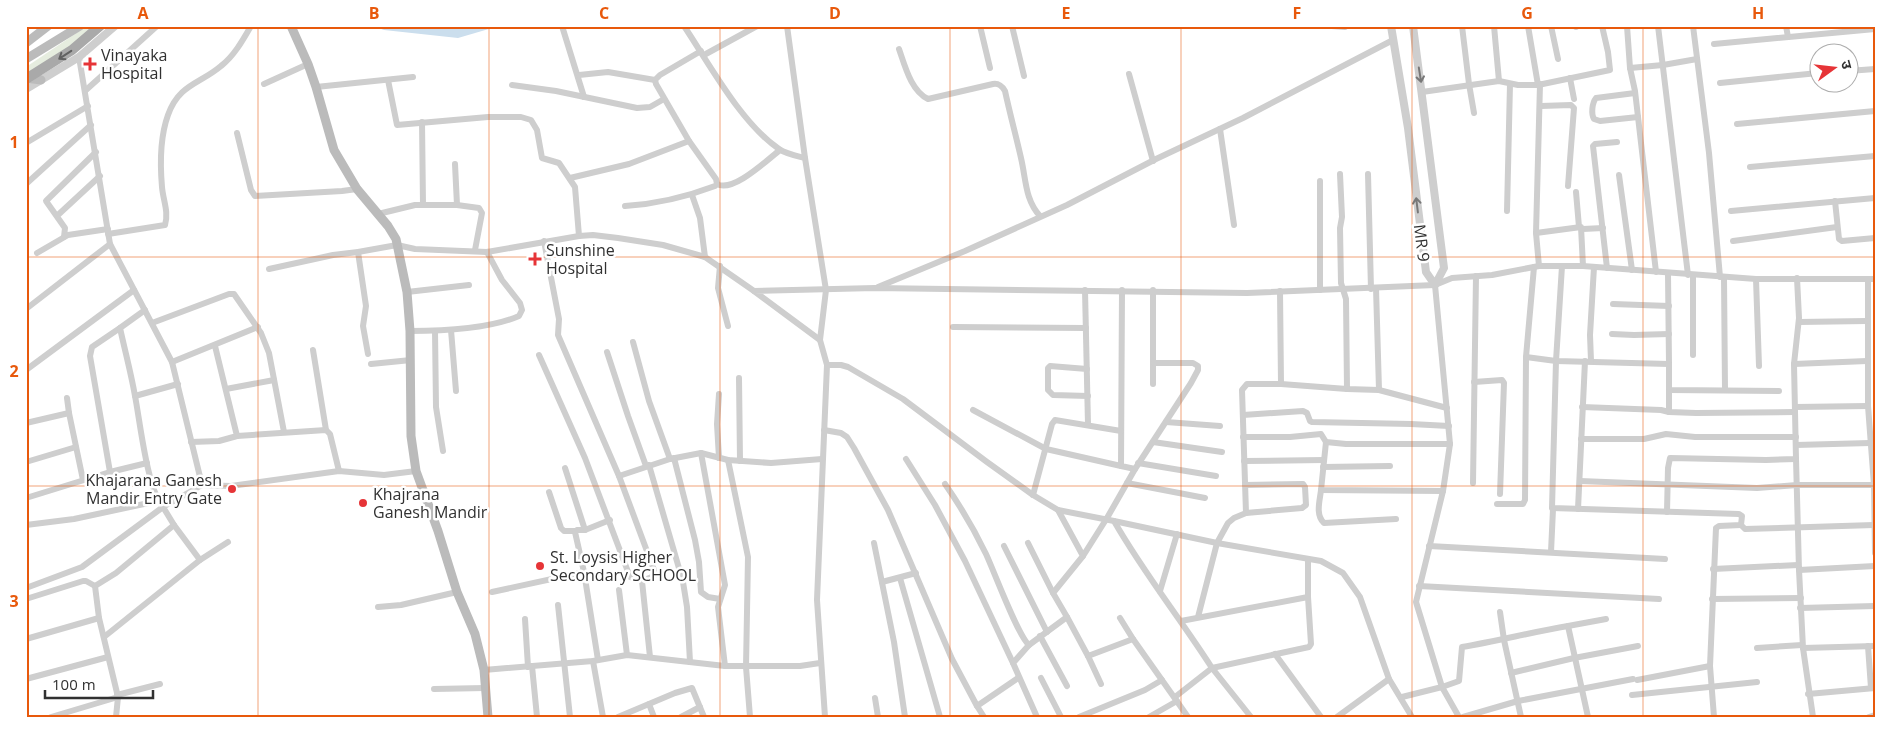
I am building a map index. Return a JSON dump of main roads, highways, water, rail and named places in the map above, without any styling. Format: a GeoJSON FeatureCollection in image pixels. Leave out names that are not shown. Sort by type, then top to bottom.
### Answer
{"type":"FeatureCollection","features":[{"type":"Feature","properties":{"kind":"main road"},"geometry":{"type":"LineString","coordinates":[[26,43],[48,26]]}},
{"type":"Feature","properties":{"kind":"main road"},"geometry":{"type":"LineString","coordinates":[[26,60],[80,26]]}},
{"type":"Feature","properties":{"kind":"main road"},"geometry":{"type":"LineString","coordinates":[[26,78],[72,50],[100,26]]}},
{"type":"Feature","properties":{"kind":"main road"},"geometry":{"type":"LineString","coordinates":[[291,26],[316,87],[334,150],[357,189],[396,239],[407,292],[411,360],[411,436],[416,471],[438,531],[457,592],[474,634],[484,670],[488,717]]}},
{"type":"Feature","properties":{"kind":"main road"},"geometry":{"type":"LineString","coordinates":[[26,78],[41,80]]}},
{"type":"Feature","properties":{"kind":"water"},"geometry":{"type":"Polygon","coordinates":[[[373,26],[499,26],[458,38],[384,30],[373,26]]]}},
{"type":"Feature","properties":{"kind":"place","name":"Vinayaka Hospital"},"geometry":{"type":"Point","coordinates":[90,64]}},
{"type":"Feature","properties":{"kind":"place","name":"Sunshine Hospital"},"geometry":{"type":"Point","coordinates":[535,259]}},
{"type":"Feature","properties":{"kind":"place","name":"Khajarana Ganesh Mandir Entry Gate"},"geometry":{"type":"Point","coordinates":[232,489]}},
{"type":"Feature","properties":{"kind":"place","name":"Khajrana Ganesh Mandir"},"geometry":{"type":"Point","coordinates":[363,503]}},
{"type":"Feature","properties":{"kind":"place","name":"St. Loysis Higher Secondary SCHOOL"},"geometry":{"type":"Point","coordinates":[540,566]}}]}
